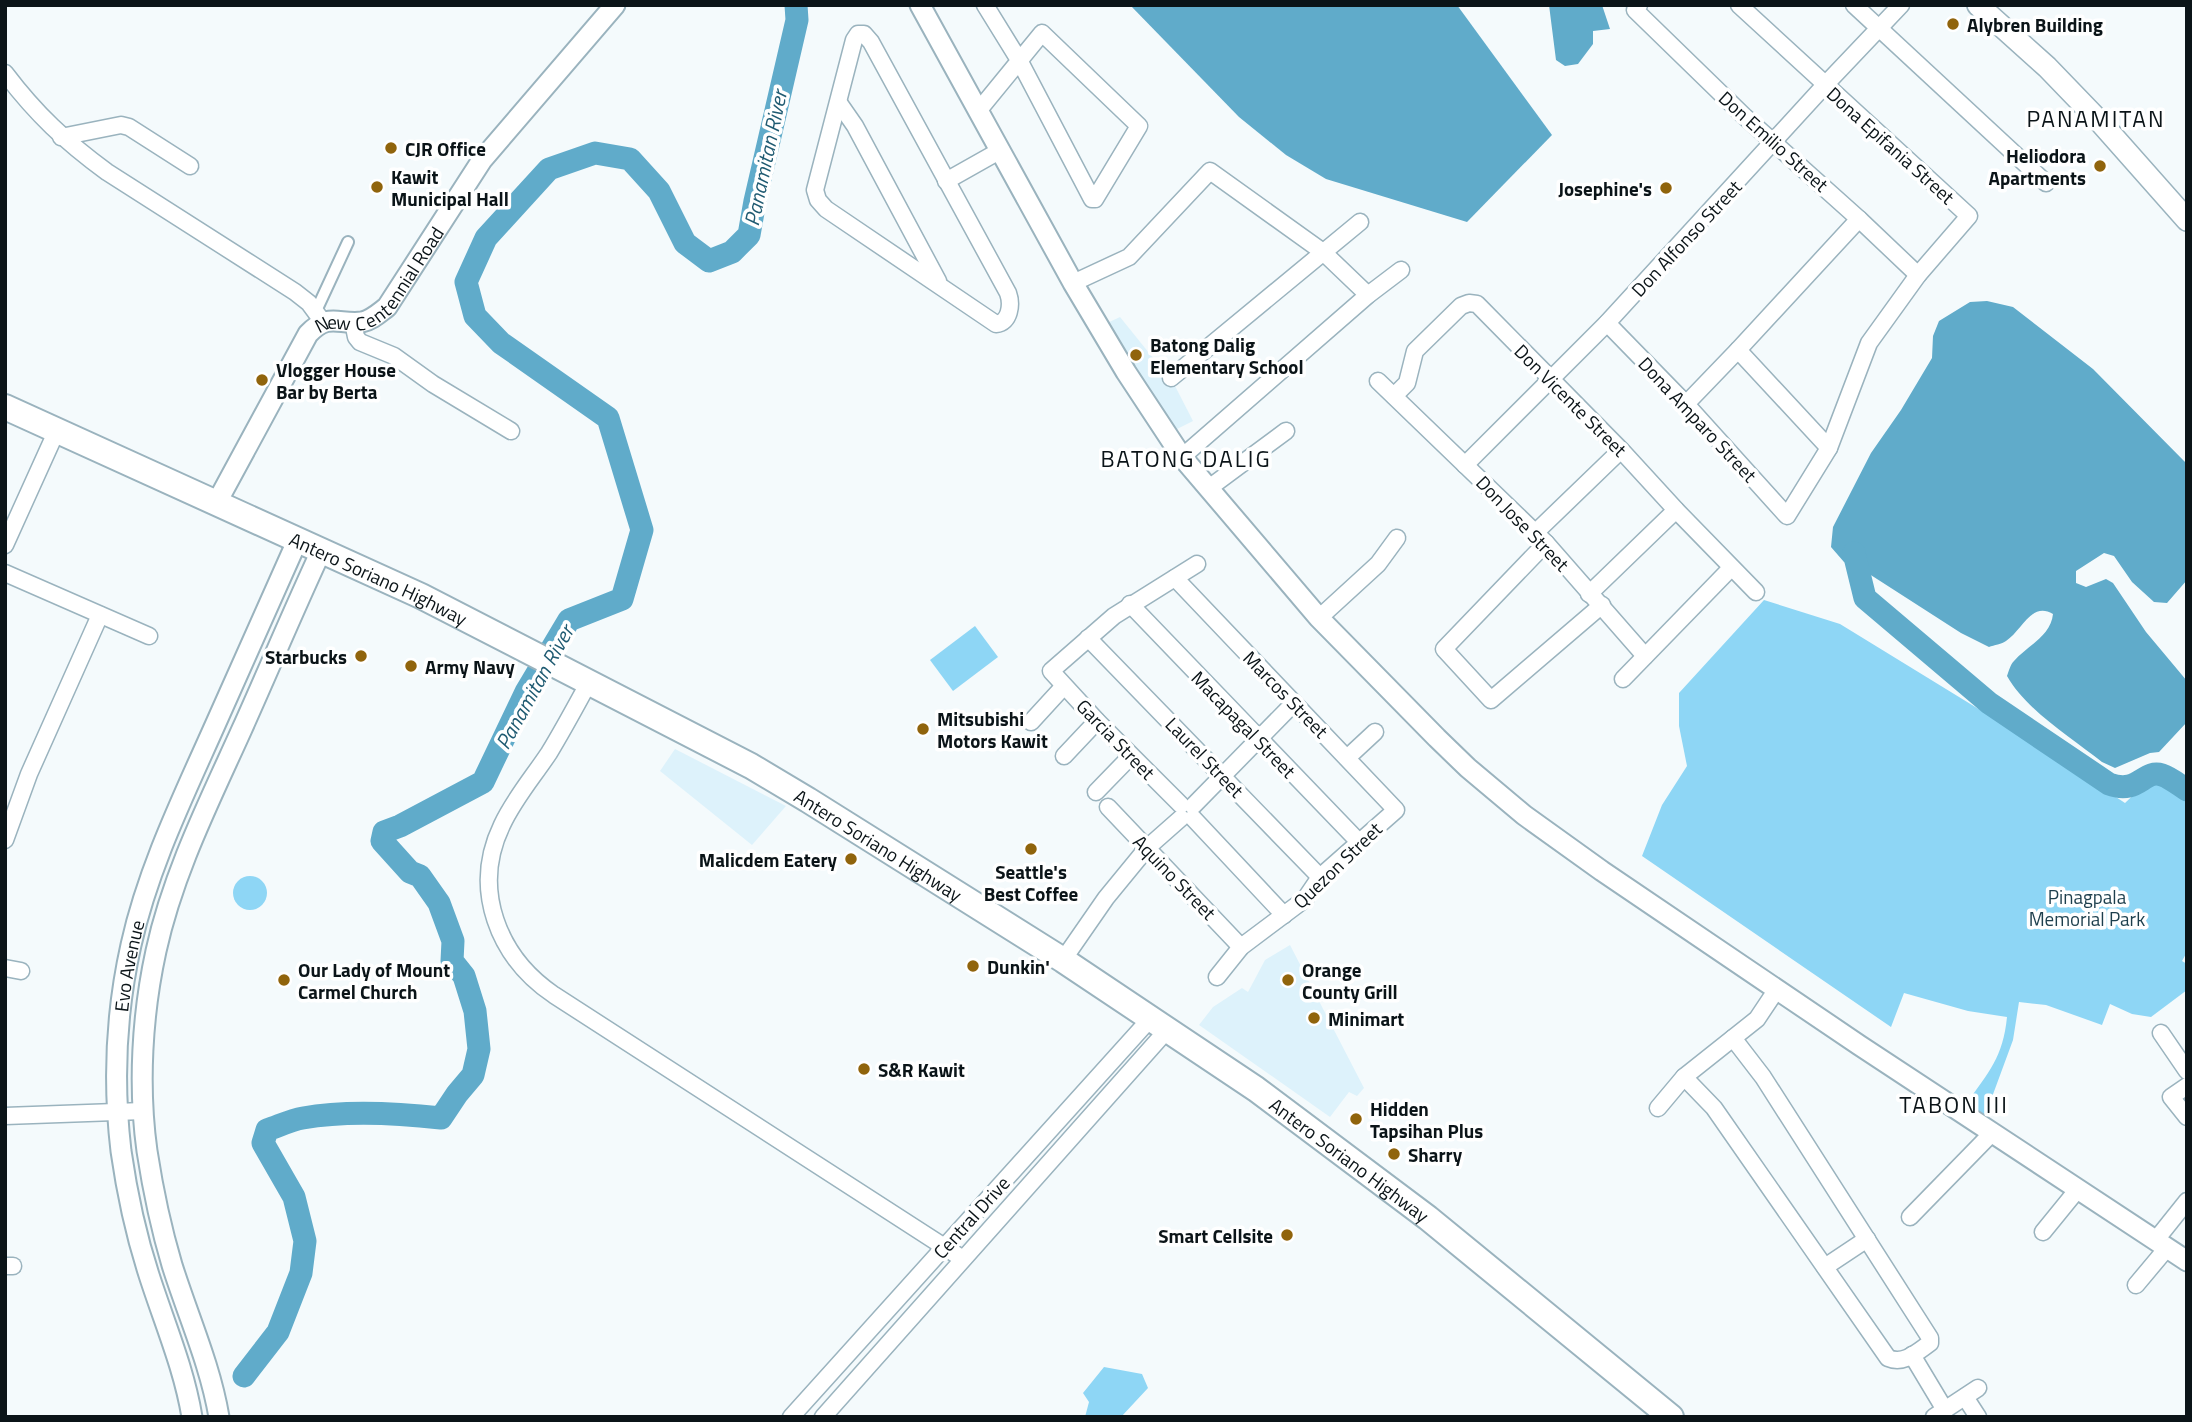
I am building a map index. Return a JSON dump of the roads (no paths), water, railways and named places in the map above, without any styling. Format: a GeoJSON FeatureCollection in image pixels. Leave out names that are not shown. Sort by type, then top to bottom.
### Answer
{"type":"FeatureCollection","features":[{"type":"Feature","properties":{"kind":"main road"},"geometry":{"type":"LineString","coordinates":[[1978,5],[2047,67],[2187,220]]}},
{"type":"Feature","properties":{"kind":"main road","name":"Antero Soriano Highway"},"geometry":{"type":"LineString","coordinates":[[5,407],[298,538],[446,608],[751,766],[928,873],[1256,1089],[1428,1217],[1664,1412]]}},
{"type":"Feature","properties":{"kind":"street","name":"New Centennial Road"},"geometry":{"type":"LineString","coordinates":[[217,502],[319,316],[352,322],[371,319],[387,307],[482,160],[615,5]]}},
{"type":"Feature","properties":{"kind":"street"},"geometry":{"type":"LineString","coordinates":[[920,5],[1073,283],[1126,372],[1182,457],[1319,618],[1444,746],[1524,815],[1602,871],[2187,1261]]}},
{"type":"Feature","properties":{"kind":"street"},"geometry":{"type":"LineString","coordinates":[[979,110],[1019,60],[1042,33],[1139,126],[1095,199],[1092,199],[1019,60],[985,5]]}},
{"type":"Feature","properties":{"kind":"street","name":"Don Emilio Street"},"geometry":{"type":"LineString","coordinates":[[1639,5],[1635,10],[1744,116],[1917,275]]}},
{"type":"Feature","properties":{"kind":"street","name":"Dona Epifania Street"},"geometry":{"type":"LineString","coordinates":[[1739,5],[1969,216],[1917,275],[1869,343],[1829,448],[1787,516]]}},
{"type":"Feature","properties":{"kind":"street"},"geometry":{"type":"LineString","coordinates":[[1854,5],[2046,183]]}},
{"type":"Feature","properties":{"kind":"street","name":"Don Alfonso Street"},"geometry":{"type":"LineString","coordinates":[[1465,465],[1607,323],[1901,5]]}},
{"type":"Feature","properties":{"kind":"street"},"geometry":{"type":"LineString","coordinates":[[858,34],[864,34],[871,42],[946,181],[1008,293],[1010,308],[1005,321],[996,324],[826,209],[818,200],[815,190],[854,40],[858,34]]}},
{"type":"Feature","properties":{"kind":"street"},"geometry":{"type":"LineString","coordinates":[[5,73],[61,137],[107,172],[295,292],[319,316],[348,242]]}},
{"type":"Feature","properties":{"kind":"street"},"geometry":{"type":"LineString","coordinates":[[839,103],[855,126],[939,284]]}},
{"type":"Feature","properties":{"kind":"street"},"geometry":{"type":"LineString","coordinates":[[61,137],[121,125],[129,127],[190,166]]}},
{"type":"Feature","properties":{"kind":"street"},"geometry":{"type":"LineString","coordinates":[[946,181],[1001,150]]}},
{"type":"Feature","properties":{"kind":"street"},"geometry":{"type":"LineString","coordinates":[[1073,283],[1129,257],[1210,171],[1323,252],[1368,295]]}},
{"type":"Feature","properties":{"kind":"street"},"geometry":{"type":"LineString","coordinates":[[1686,404],[1859,219]]}},
{"type":"Feature","properties":{"kind":"street"},"geometry":{"type":"LineString","coordinates":[[1171,377],[1360,222]]}},
{"type":"Feature","properties":{"kind":"street"},"geometry":{"type":"LineString","coordinates":[[1182,457],[1368,295],[1401,270]]}},
{"type":"Feature","properties":{"kind":"street","name":"Don Vicente Street"},"geometry":{"type":"LineString","coordinates":[[1394,396],[1407,383],[1415,351],[1461,306],[1477,304],[1756,592]]}},
{"type":"Feature","properties":{"kind":"street"},"geometry":{"type":"LineString","coordinates":[[352,322],[360,342],[394,356],[443,391],[511,431]]}},
{"type":"Feature","properties":{"kind":"street","name":"Dona Amparo Street"},"geometry":{"type":"LineString","coordinates":[[1607,323],[1686,404],[1787,516]]}},
{"type":"Feature","properties":{"kind":"street"},"geometry":{"type":"LineString","coordinates":[[1738,350],[1829,448]]}},
{"type":"Feature","properties":{"kind":"street","name":"Don Jose Street"},"geometry":{"type":"LineString","coordinates":[[1378,381],[1540,538],[1645,656]]}},
{"type":"Feature","properties":{"kind":"street"},"geometry":{"type":"LineString","coordinates":[[5,545],[57,430]]}},
{"type":"Feature","properties":{"kind":"street"},"geometry":{"type":"LineString","coordinates":[[1209,488],[1286,431]]}},
{"type":"Feature","properties":{"kind":"street"},"geometry":{"type":"LineString","coordinates":[[1602,605],[1491,700],[1444,649],[1620,450]]}},
{"type":"Feature","properties":{"kind":"street"},"geometry":{"type":"LineString","coordinates":[[1589,594],[1676,510]]}},
{"type":"Feature","properties":{"kind":"street","name":"Evo Avenue"},"geometry":{"type":"LineString","coordinates":[[192,1417],[182,1374],[136,1233],[128,1192],[117,1112],[117,1051],[123,988],[131,943],[147,890],[186,790],[298,538]]}},
{"type":"Feature","properties":{"kind":"street"},"geometry":{"type":"LineString","coordinates":[[1319,618],[1378,564],[1397,538]]}},
{"type":"Feature","properties":{"kind":"street","name":"Evo Avenue"},"geometry":{"type":"LineString","coordinates":[[219,1417],[208,1367],[161,1226],[151,1174],[143,1111],[143,1053],[149,991],[156,950],[171,898],[210,800],[322,550]]}},
{"type":"Feature","properties":{"kind":"street"},"geometry":{"type":"LineString","coordinates":[[1088,638],[1130,604],[1197,564]]}},
{"type":"Feature","properties":{"kind":"street"},"geometry":{"type":"LineString","coordinates":[[1623,679],[1731,568]]}},
{"type":"Feature","properties":{"kind":"street"},"geometry":{"type":"LineString","coordinates":[[5,573],[149,636]]}},
{"type":"Feature","properties":{"kind":"street","name":"Marcos Street"},"geometry":{"type":"LineString","coordinates":[[1175,578],[1396,810]]}},
{"type":"Feature","properties":{"kind":"street","name":"Macapagal Street"},"geometry":{"type":"LineString","coordinates":[[1130,604],[1359,842]]}},
{"type":"Feature","properties":{"kind":"street"},"geometry":{"type":"LineString","coordinates":[[5,840],[29,774],[100,615]]}},
{"type":"Feature","properties":{"kind":"street","name":"Garcia Street"},"geometry":{"type":"LineString","coordinates":[[1088,638],[1051,671],[1284,915]]}},
{"type":"Feature","properties":{"kind":"street","name":"Laurel Street"},"geometry":{"type":"LineString","coordinates":[[1088,638],[1320,877]]}},
{"type":"Feature","properties":{"kind":"street"},"geometry":{"type":"LineString","coordinates":[[589,682],[548,753],[503,822],[494,844],[489,868],[490,892],[496,923],[506,945],[522,967],[543,987],[963,1259]]}},
{"type":"Feature","properties":{"kind":"street"},"geometry":{"type":"LineString","coordinates":[[1031,722],[1065,686]]}},
{"type":"Feature","properties":{"kind":"street"},"geometry":{"type":"LineString","coordinates":[[1063,960],[1106,898],[1147,848],[1187,812],[1294,703]]}},
{"type":"Feature","properties":{"kind":"street"},"geometry":{"type":"LineString","coordinates":[[1063,756],[1097,721]]}},
{"type":"Feature","properties":{"kind":"street"},"geometry":{"type":"LineString","coordinates":[[1347,758],[1375,732]]}},
{"type":"Feature","properties":{"kind":"street"},"geometry":{"type":"LineString","coordinates":[[1096,792],[1131,756]]}},
{"type":"Feature","properties":{"kind":"street","name":"Aquino Street"},"geometry":{"type":"LineString","coordinates":[[1108,807],[1241,947]]}},
{"type":"Feature","properties":{"kind":"street","name":"Quezon Street"},"geometry":{"type":"LineString","coordinates":[[1217,977],[1241,947],[1305,899],[1320,877],[1396,810]]}},
{"type":"Feature","properties":{"kind":"street"},"geometry":{"type":"LineString","coordinates":[[147,890],[171,898]]}},
{"type":"Feature","properties":{"kind":"street"},"geometry":{"type":"LineString","coordinates":[[1658,1108],[1684,1077],[1757,1019],[1777,989]]}},
{"type":"Feature","properties":{"kind":"street","name":"Central Drive"},"geometry":{"type":"LineString","coordinates":[[791,1417],[945,1246],[1160,1024]]}},
{"type":"Feature","properties":{"kind":"street","name":"Central Drive"},"geometry":{"type":"LineString","coordinates":[[823,1417],[963,1259],[1160,1024]]}},
{"type":"Feature","properties":{"kind":"street"},"geometry":{"type":"LineString","coordinates":[[2161,1033],[2187,1071]]}},
{"type":"Feature","properties":{"kind":"street"},"geometry":{"type":"LineString","coordinates":[[1684,1077],[1714,1108],[1888,1358],[1899,1360],[1912,1356],[1930,1343],[1930,1338],[1763,1077],[1733,1038]]}},
{"type":"Feature","properties":{"kind":"street"},"geometry":{"type":"LineString","coordinates":[[2187,1086],[2171,1097],[2187,1117]]}},
{"type":"Feature","properties":{"kind":"street"},"geometry":{"type":"LineString","coordinates":[[5,1116],[143,1111]]}},
{"type":"Feature","properties":{"kind":"street"},"geometry":{"type":"LineString","coordinates":[[1910,1217],[1993,1132]]}},
{"type":"Feature","properties":{"kind":"street"},"geometry":{"type":"LineString","coordinates":[[2043,1232],[2078,1189]]}},
{"type":"Feature","properties":{"kind":"street"},"geometry":{"type":"LineString","coordinates":[[2136,1285],[2187,1201]]}},
{"type":"Feature","properties":{"kind":"street"},"geometry":{"type":"LineString","coordinates":[[136,1233],[161,1226]]}},
{"type":"Feature","properties":{"kind":"street"},"geometry":{"type":"LineString","coordinates":[[1825,1267],[1867,1239]]}},
{"type":"Feature","properties":{"kind":"street"},"geometry":{"type":"LineString","coordinates":[[1912,1356],[1939,1413],[1972,1392],[1978,1417]]}},
{"type":"Feature","properties":{"kind":"street"},"geometry":{"type":"LineString","coordinates":[[182,1374],[208,1367]]}},
{"type":"Feature","properties":{"kind":"waterway","name":"Panamitan River"},"geometry":{"type":"LineString","coordinates":[[244,1376],[278,1332],[301,1273],[305,1241],[294,1197],[263,1143],[267,1130],[298,1119],[320,1115],[354,1113],[441,1118],[473,1075],[479,1049],[475,1011],[464,976],[452,961],[453,941],[439,903],[420,876],[410,872],[382,841],[384,832],[483,782],[526,692],[569,620],[622,599],[642,530],[608,418],[501,343],[475,316],[466,282],[486,238],[549,169],[595,153],[630,159],[659,191],[685,243],[709,261],[732,252],[749,235],[797,20],[796,5]]}},
{"type":"Feature","properties":{"kind":"waterway"},"geometry":{"type":"LineString","coordinates":[[1854,553],[1865,598],[1989,703],[2109,784],[2127,786],[2155,774],[2169,778],[2187,790]]}},
{"type":"Feature","properties":{"kind":"place","name":"Alybren Building"},"geometry":{"type":"Point","coordinates":[1953,24]}},
{"type":"Feature","properties":{"kind":"place","name":"CJR Office"},"geometry":{"type":"Point","coordinates":[391,148]}},
{"type":"Feature","properties":{"kind":"place","name":"Heliodora Apartments"},"geometry":{"type":"Point","coordinates":[2100,166]}},
{"type":"Feature","properties":{"kind":"place","name":"Kawit Municipal Hall"},"geometry":{"type":"Point","coordinates":[377,187]}},
{"type":"Feature","properties":{"kind":"place","name":"Josephine's"},"geometry":{"type":"Point","coordinates":[1666,188]}},
{"type":"Feature","properties":{"kind":"place","name":"Batong Dalig Elementary School"},"geometry":{"type":"Point","coordinates":[1136,355]}},
{"type":"Feature","properties":{"kind":"place","name":"Vlogger House Bar by Berta"},"geometry":{"type":"Point","coordinates":[262,380]}},
{"type":"Feature","properties":{"kind":"place","name":"Starbucks"},"geometry":{"type":"Point","coordinates":[361,656]}},
{"type":"Feature","properties":{"kind":"place","name":"Army Navy"},"geometry":{"type":"Point","coordinates":[411,666]}},
{"type":"Feature","properties":{"kind":"place","name":"Mitsubishi Motors Kawit"},"geometry":{"type":"Point","coordinates":[923,729]}},
{"type":"Feature","properties":{"kind":"place","name":"Seattle's Best Coffee"},"geometry":{"type":"Point","coordinates":[1031,849]}},
{"type":"Feature","properties":{"kind":"place","name":"Malicdem Eatery"},"geometry":{"type":"Point","coordinates":[851,859]}},
{"type":"Feature","properties":{"kind":"place","name":"Dunkin'"},"geometry":{"type":"Point","coordinates":[973,966]}},
{"type":"Feature","properties":{"kind":"place","name":"Our Lady of Mount Carmel Church"},"geometry":{"type":"Point","coordinates":[284,980]}},
{"type":"Feature","properties":{"kind":"place","name":"Orange County Grill"},"geometry":{"type":"Point","coordinates":[1288,980]}},
{"type":"Feature","properties":{"kind":"place","name":"Minimart"},"geometry":{"type":"Point","coordinates":[1314,1018]}},
{"type":"Feature","properties":{"kind":"place","name":"S&R Kawit"},"geometry":{"type":"Point","coordinates":[864,1069]}},
{"type":"Feature","properties":{"kind":"place","name":"Hidden Tapsihan Plus"},"geometry":{"type":"Point","coordinates":[1356,1119]}},
{"type":"Feature","properties":{"kind":"place","name":"Sharry"},"geometry":{"type":"Point","coordinates":[1394,1154]}},
{"type":"Feature","properties":{"kind":"place","name":"Smart Cellsite"},"geometry":{"type":"Point","coordinates":[1287,1235]}},
{"type":"Feature","properties":{"kind":"district","name":"PANAMITAN"},"geometry":{"type":"Point","coordinates":[2096,118]}},
{"type":"Feature","properties":{"kind":"district","name":"BATONG DALIG"},"geometry":{"type":"Point","coordinates":[1186,458]}},
{"type":"Feature","properties":{"kind":"district","name":"TABON III"},"geometry":{"type":"Point","coordinates":[1954,1104]}},
{"type":"Feature","properties":{"kind":"park label","name":"Pinagpala Memorial Park"},"geometry":{"type":"Point","coordinates":[2087,907]}}]}
